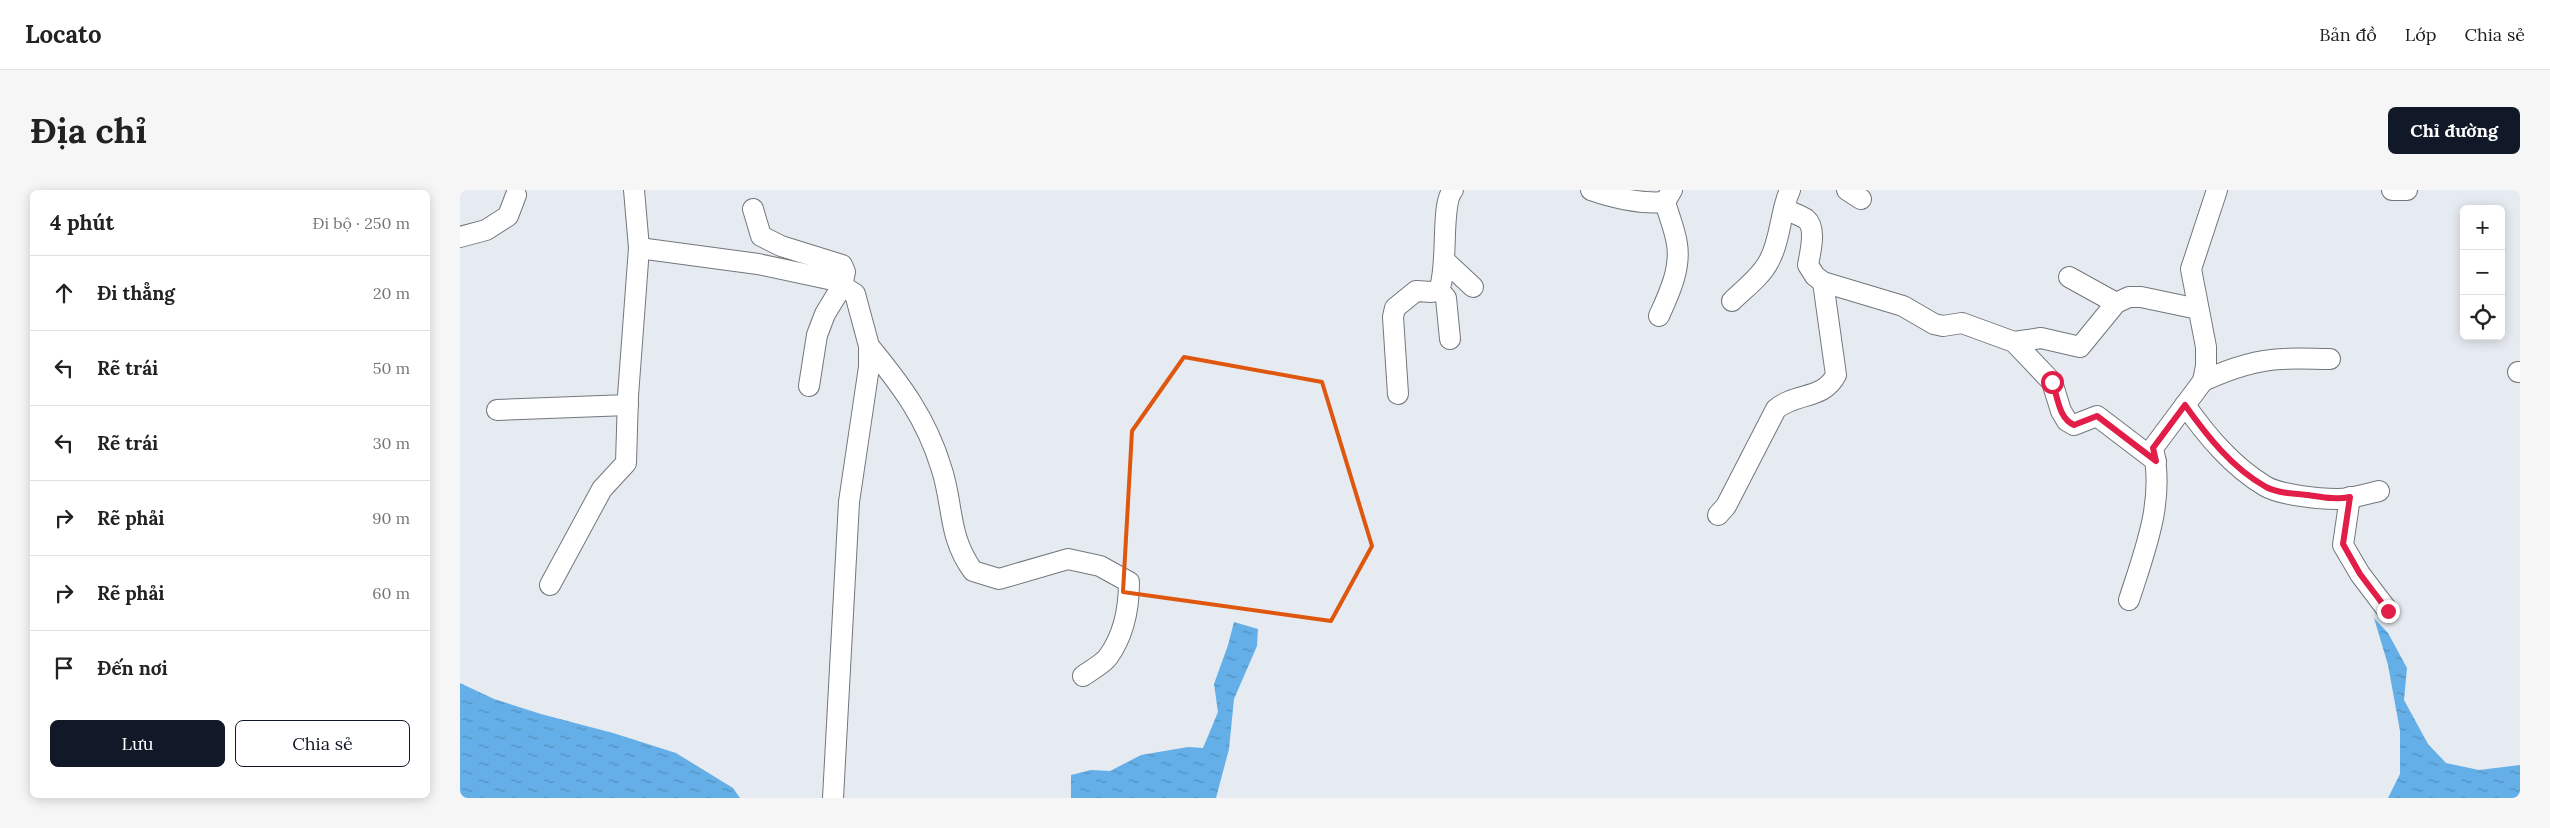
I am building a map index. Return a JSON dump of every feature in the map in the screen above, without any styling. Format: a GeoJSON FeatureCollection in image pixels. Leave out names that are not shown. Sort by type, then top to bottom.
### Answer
{"type":"FeatureCollection","features":[{"type":"Feature","properties":{"kind":"street"},"geometry":{"type":"LineString","coordinates":[[550,585],[602,489],[626,463],[628,405],[639,248],[634,190]]}},
{"type":"Feature","properties":{"kind":"street"},"geometry":{"type":"LineString","coordinates":[[1439,290],[1444,260],[1448,202],[1453,190]]}},
{"type":"Feature","properties":{"kind":"street"},"geometry":{"type":"LineString","coordinates":[[1591,190],[1628,200],[1652,203],[1668,196],[1677,245],[1677,268],[1672,286],[1659,316]]}},
{"type":"Feature","properties":{"kind":"street"},"geometry":{"type":"LineString","coordinates":[[2129,600],[2153,523],[2157,492],[2156,461],[2153,448],[2202,381],[2206,366],[2206,347],[2192,269],[2217,190]]}},
{"type":"Feature","properties":{"kind":"street"},"geometry":{"type":"LineString","coordinates":[[2392,190],[2408,190]]}},
{"type":"Feature","properties":{"kind":"street"},"geometry":{"type":"LineString","coordinates":[[460,237],[486,230],[508,216],[516,192]]}},
{"type":"Feature","properties":{"kind":"street"},"geometry":{"type":"LineString","coordinates":[[1732,301],[1763,271],[1770,260],[1787,199],[1807,219],[1811,226],[1812,243],[1808,265],[1815,276],[1823,282],[1903,306],[1934,324],[1943,326],[1962,323],[2014,342],[2052,382],[2061,412],[2067,421],[2074,425],[2097,416],[2156,461]]}},
{"type":"Feature","properties":{"kind":"street"},"geometry":{"type":"LineString","coordinates":[[753,210],[761,236],[781,246],[842,265],[845,272],[842,286],[825,314],[817,335],[809,386]]}},
{"type":"Feature","properties":{"kind":"street"},"geometry":{"type":"LineString","coordinates":[[639,248],[758,264],[833,280],[855,294],[869,346],[869,367],[849,502],[833,798]]}},
{"type":"Feature","properties":{"kind":"street"},"geometry":{"type":"LineString","coordinates":[[1444,260],[1473,287]]}},
{"type":"Feature","properties":{"kind":"street"},"geometry":{"type":"LineString","coordinates":[[2069,277],[2116,303]]}},
{"type":"Feature","properties":{"kind":"street"},"geometry":{"type":"LineString","coordinates":[[1718,515],[1726,506],[1776,409],[1786,401],[1820,392],[1831,385],[1836,374],[1823,282]]}},
{"type":"Feature","properties":{"kind":"street"},"geometry":{"type":"LineString","coordinates":[[1439,290],[1446,298],[1450,339]]}},
{"type":"Feature","properties":{"kind":"street"},"geometry":{"type":"LineString","coordinates":[[1398,394],[1393,317],[1395,308],[1416,291],[1432,292],[1439,290]]}},
{"type":"Feature","properties":{"kind":"street"},"geometry":{"type":"LineString","coordinates":[[2014,342],[2041,338],[2080,347],[2116,303],[2129,297],[2141,297],[2198,309]]}},
{"type":"Feature","properties":{"kind":"street"},"geometry":{"type":"LineString","coordinates":[[869,346],[904,389],[928,432],[942,468],[957,548],[972,572],[999,579],[1068,559],[1100,566],[1129,582],[1129,599],[1123,631],[1107,658],[1083,676]]}},
{"type":"Feature","properties":{"kind":"street"},"geometry":{"type":"LineString","coordinates":[[2202,381],[2222,372],[2283,358],[2330,360]]}},
{"type":"Feature","properties":{"kind":"street"},"geometry":{"type":"LineString","coordinates":[[497,410],[628,405]]}},
{"type":"Feature","properties":{"kind":"street"},"geometry":{"type":"LineString","coordinates":[[2185,405],[2206,435],[2232,461],[2267,487],[2286,492],[2338,499],[2379,491]]}},
{"type":"Feature","properties":{"kind":"street"},"geometry":{"type":"LineString","coordinates":[[2350,497],[2343,544],[2360,574],[2388,611]]}},
{"type":"Feature","properties":{"kind":"highlighted area"},"geometry":{"type":"Polygon","coordinates":[[[1184,357],[1322,382],[1372,546],[1331,621],[1123,592],[1132,431],[1184,357]]]}},
{"type":"Feature","properties":{"kind":"water"},"geometry":{"type":"Polygon","coordinates":[[[2374,618],[2388,633],[2407,668],[2404,700],[2428,744],[2446,763],[2479,770],[2520,765],[2520,798],[2388,798],[2400,774],[2400,731],[2388,665],[2374,618]]]}},
{"type":"Feature","properties":{"kind":"water"},"geometry":{"type":"Polygon","coordinates":[[[1234,622],[1258,629],[1257,646],[1234,699],[1229,749],[1216,798],[1071,798],[1071,775],[1091,770],[1110,771],[1141,755],[1188,747],[1203,748],[1218,712],[1214,684],[1234,622]]]}},
{"type":"Feature","properties":{"kind":"water"},"geometry":{"type":"Polygon","coordinates":[[[460,683],[494,699],[676,753],[733,788],[740,798],[460,798],[460,683]]]}},
{"type":"Feature","properties":{"kind":"route"},"geometry":{"type":"LineString","coordinates":[[2052,382],[2061,412],[2067,421],[2074,425],[2097,416],[2156,461],[2153,448],[2185,405],[2206,435],[2232,461],[2267,487],[2286,492],[2338,499],[2350,497],[2343,544],[2360,574],[2388,611]]}}]}
